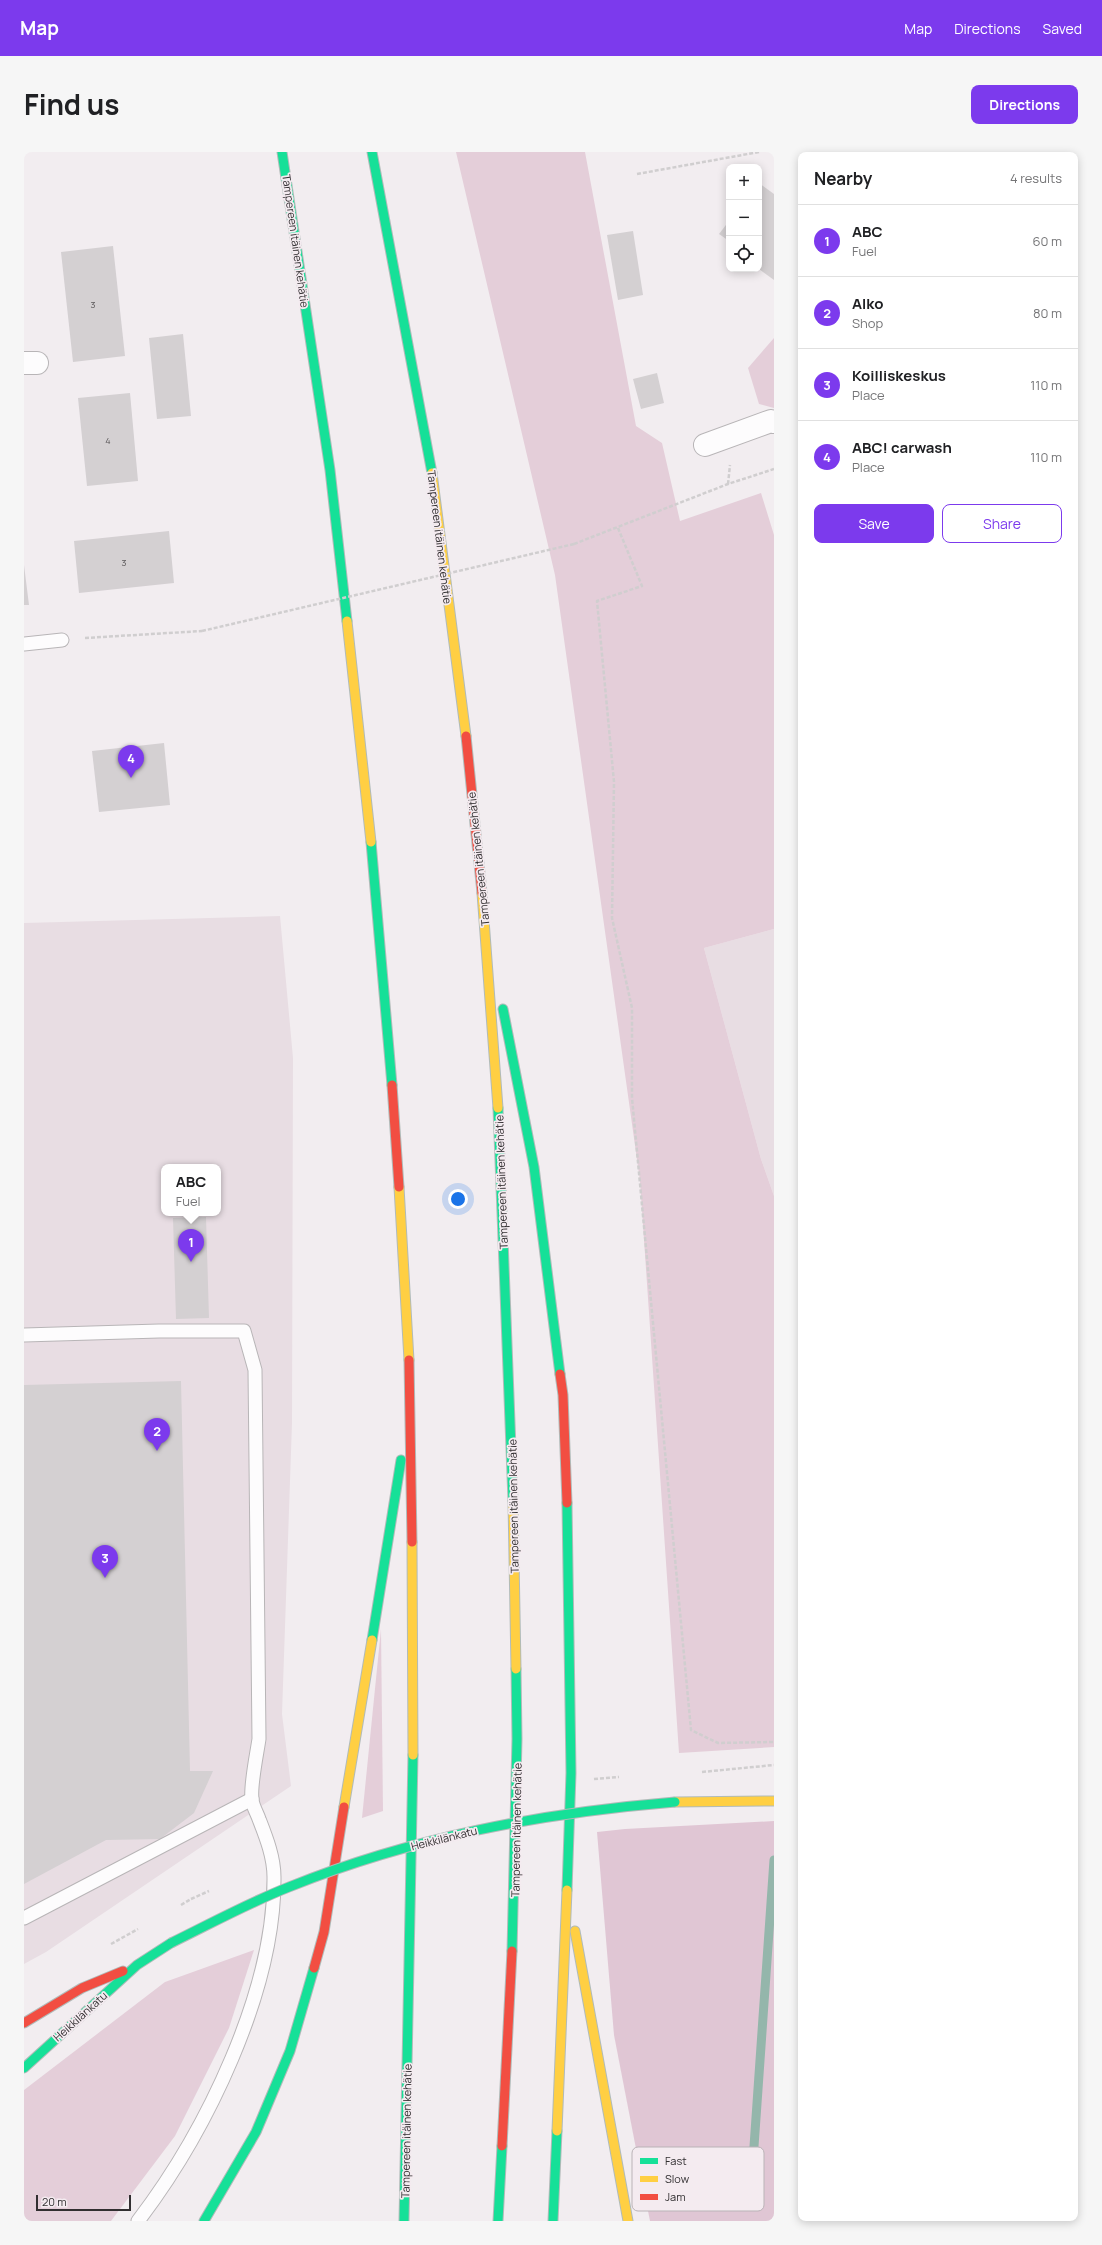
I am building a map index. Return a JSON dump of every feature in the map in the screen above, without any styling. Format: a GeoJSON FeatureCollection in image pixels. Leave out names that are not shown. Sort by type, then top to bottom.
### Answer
{"type":"FeatureCollection","features":[{"type":"Feature","properties":{"kind":"main road","name":"Tampereen itäinen kehätie"},"geometry":{"type":"LineString","coordinates":[[282,152],[330,470],[369,817],[395,1114],[411,1398],[413,1778],[404,2221]]}},
{"type":"Feature","properties":{"kind":"main road","name":"Tampereen itäinen kehätie"},"geometry":{"type":"LineString","coordinates":[[372,152],[432,471],[467,746],[484,908],[500,1134],[512,1455],[517,1739],[515,1902],[498,2221]]}},
{"type":"Feature","properties":{"kind":"main road"},"geometry":{"type":"LineString","coordinates":[[484,908],[499,987]]}},
{"type":"Feature","properties":{"kind":"main road"},"geometry":{"type":"LineString","coordinates":[[502,1002],[534,1167],[563,1394],[569,1578],[571,1773],[553,2221]]}},
{"type":"Feature","properties":{"kind":"main road"},"geometry":{"type":"LineString","coordinates":[[204,2221],[256,2132],[284,2066],[324,1932],[411,1398]]}},
{"type":"Feature","properties":{"kind":"main road","name":"Heikkilänkatu"},"geometry":{"type":"LineString","coordinates":[[24,2068],[137,1965],[171,1943],[243,1907],[289,1887],[404,1848],[490,1826],[534,1818],[610,1807],[676,1802],[774,1801]]}},
{"type":"Feature","properties":{"kind":"main road"},"geometry":{"type":"LineString","coordinates":[[567,1893],[628,2221]]}},
{"type":"Feature","properties":{"kind":"main road","name":"Heikkilänkatu"},"geometry":{"type":"LineString","coordinates":[[24,2024],[82,1988],[137,1965]]}},
{"type":"Feature","properties":{"kind":"street"},"geometry":{"type":"LineString","coordinates":[[705,446],[771,421],[774,422]]}},
{"type":"Feature","properties":{"kind":"lane"},"geometry":{"type":"LineString","coordinates":[[24,644],[62,640]]}},
{"type":"Feature","properties":{"kind":"lane"},"geometry":{"type":"LineString","coordinates":[[24,1335],[244,1331],[255,1370],[259,1739],[252,1799],[269,1846],[274,1876],[268,1938],[257,1985],[243,2030],[229,2063],[199,2125],[174,2170],[138,2221]]}},
{"type":"Feature","properties":{"kind":"lane"},"geometry":{"type":"LineString","coordinates":[[24,1918],[252,1799]]}},
{"type":"Feature","properties":{"kind":"path"},"geometry":{"type":"LineString","coordinates":[[637,174],[759,152]]}},
{"type":"Feature","properties":{"kind":"path"},"geometry":{"type":"LineString","coordinates":[[62,640],[202,631],[574,544],[728,484],[774,469]]}},
{"type":"Feature","properties":{"kind":"path"},"geometry":{"type":"LineString","coordinates":[[618,528],[642,586],[597,601],[614,782],[612,918],[632,1008],[632,1098],[691,1730],[718,1743],[774,1742]]}},
{"type":"Feature","properties":{"kind":"path"},"geometry":{"type":"LineString","coordinates":[[696,1773],[774,1765]]}},
{"type":"Feature","properties":{"kind":"shaded area"},"geometry":{"type":"Polygon","coordinates":[[[456,152],[585,152],[636,426],[662,443],[680,521],[761,493],[774,535],[774,929],[704,948],[761,1159],[774,1196],[774,1747],[679,1753],[640,1181],[555,575],[456,152]]]}},
{"type":"Feature","properties":{"kind":"shaded area"},"geometry":{"type":"Polygon","coordinates":[[[774,338],[774,408],[759,404],[748,368],[774,338]]]}},
{"type":"Feature","properties":{"kind":"shaded area"},"geometry":{"type":"Polygon","coordinates":[[[280,916],[293,1058],[292,1423],[282,1714],[291,1786],[46,1952],[24,1964],[24,923],[280,916]]]}},
{"type":"Feature","properties":{"kind":"shaded area"},"geometry":{"type":"Polygon","coordinates":[[[774,929],[774,1196],[761,1159],[704,948],[774,929]]]}},
{"type":"Feature","properties":{"kind":"shaded area"},"geometry":{"type":"Polygon","coordinates":[[[381,1629],[383,1811],[362,1818],[381,1629]]]}},
{"type":"Feature","properties":{"kind":"shaded area"},"geometry":{"type":"Polygon","coordinates":[[[774,1821],[774,2221],[650,2221],[648,2211],[764,2211],[764,2147],[636,2147],[614,2035],[597,1832],[625,1829],[774,1821]]]}},
{"type":"Feature","properties":{"kind":"shaded area"},"geometry":{"type":"Polygon","coordinates":[[[254,1950],[229,2028],[175,2136],[111,2221],[24,2221],[24,2090],[165,1982],[254,1950]]]}},
{"type":"Feature","properties":{"kind":"building"},"geometry":{"type":"Polygon","coordinates":[[[762,185],[774,194],[774,280],[762,271],[762,185]]]}},
{"type":"Feature","properties":{"kind":"building"},"geometry":{"type":"Polygon","coordinates":[[[726,225],[726,239],[719,234],[726,225]]]}},
{"type":"Feature","properties":{"kind":"building"},"geometry":{"type":"Polygon","coordinates":[[[633,231],[643,295],[618,300],[607,235],[633,231]]]}},
{"type":"Feature","properties":{"kind":"building"},"geometry":{"type":"Polygon","coordinates":[[[113,246],[125,356],[73,362],[61,252],[113,246]]]}},
{"type":"Feature","properties":{"kind":"building"},"geometry":{"type":"Polygon","coordinates":[[[183,334],[191,416],[157,419],[149,338],[183,334]]]}},
{"type":"Feature","properties":{"kind":"building"},"geometry":{"type":"Polygon","coordinates":[[[657,373],[664,403],[641,409],[633,379],[657,373]]]}},
{"type":"Feature","properties":{"kind":"building"},"geometry":{"type":"Polygon","coordinates":[[[130,393],[138,481],[87,486],[78,398],[130,393]]]}},
{"type":"Feature","properties":{"kind":"building"},"geometry":{"type":"Polygon","coordinates":[[[169,531],[174,583],[79,593],[74,541],[169,531]]]}},
{"type":"Feature","properties":{"kind":"building"},"geometry":{"type":"Polygon","coordinates":[[[24,565],[29,605],[24,605],[24,565]]]}},
{"type":"Feature","properties":{"kind":"building"},"geometry":{"type":"Polygon","coordinates":[[[164,743],[170,805],[99,812],[92,751],[164,743]]]}},
{"type":"Feature","properties":{"kind":"building"},"geometry":{"type":"Polygon","coordinates":[[[206,1217],[209,1318],[176,1319],[173,1218],[206,1217]]]}},
{"type":"Feature","properties":{"kind":"building"},"geometry":{"type":"Polygon","coordinates":[[[181,1381],[190,1771],[213,1771],[194,1813],[160,1839],[106,1840],[24,1884],[24,1385],[181,1381]]]}},
{"type":"Feature","properties":{"kind":"waterway"},"geometry":{"type":"LineString","coordinates":[[754,2147],[774,1860]]}},
{"type":"Feature","properties":{"kind":"traffic: fast"},"geometry":{"type":"LineString","coordinates":[[282,152],[330,470],[347,621]]}},
{"type":"Feature","properties":{"kind":"traffic: fast"},"geometry":{"type":"LineString","coordinates":[[372,152],[432,473]]}},
{"type":"Feature","properties":{"kind":"traffic: fast"},"geometry":{"type":"LineString","coordinates":[[371,842],[392,1085]]}},
{"type":"Feature","properties":{"kind":"traffic: fast"},"geometry":{"type":"LineString","coordinates":[[503,1009],[534,1167],[560,1374]]}},
{"type":"Feature","properties":{"kind":"traffic: fast"},"geometry":{"type":"LineString","coordinates":[[498,1108],[513,1501]]}},
{"type":"Feature","properties":{"kind":"traffic: fast"},"geometry":{"type":"LineString","coordinates":[[372,1640],[401,1460]]}},
{"type":"Feature","properties":{"kind":"traffic: fast"},"geometry":{"type":"LineString","coordinates":[[567,1503],[571,1773],[567,1890]]}},
{"type":"Feature","properties":{"kind":"traffic: fast"},"geometry":{"type":"LineString","coordinates":[[512,1951],[517,1739],[516,1669]]}},
{"type":"Feature","properties":{"kind":"traffic: fast"},"geometry":{"type":"LineString","coordinates":[[404,2221],[413,1755]]}},
{"type":"Feature","properties":{"kind":"traffic: fast"},"geometry":{"type":"LineString","coordinates":[[171,1943],[274,1893],[336,1869],[383,1854],[431,1841],[527,1821],[576,1813],[675,1802]]}},
{"type":"Feature","properties":{"kind":"traffic: fast"},"geometry":{"type":"LineString","coordinates":[[24,2068],[137,1965],[171,1943]]}},
{"type":"Feature","properties":{"kind":"traffic: fast"},"geometry":{"type":"LineString","coordinates":[[204,2221],[256,2132],[290,2051],[314,1968]]}},
{"type":"Feature","properties":{"kind":"traffic: fast"},"geometry":{"type":"LineString","coordinates":[[553,2221],[557,2131]]}},
{"type":"Feature","properties":{"kind":"traffic: fast"},"geometry":{"type":"LineString","coordinates":[[498,2221],[502,2146]]}},
{"type":"Feature","properties":{"kind":"traffic: slow"},"geometry":{"type":"LineString","coordinates":[[432,473],[466,736]]}},
{"type":"Feature","properties":{"kind":"traffic: slow"},"geometry":{"type":"LineString","coordinates":[[347,621],[371,842]]}},
{"type":"Feature","properties":{"kind":"traffic: slow"},"geometry":{"type":"LineString","coordinates":[[482,893],[498,1108]]}},
{"type":"Feature","properties":{"kind":"traffic: slow"},"geometry":{"type":"LineString","coordinates":[[399,1187],[409,1360]]}},
{"type":"Feature","properties":{"kind":"traffic: slow"},"geometry":{"type":"LineString","coordinates":[[513,1501],[516,1669]]}},
{"type":"Feature","properties":{"kind":"traffic: slow"},"geometry":{"type":"LineString","coordinates":[[412,1542],[413,1755]]}},
{"type":"Feature","properties":{"kind":"traffic: slow"},"geometry":{"type":"LineString","coordinates":[[344,1807],[372,1640]]}},
{"type":"Feature","properties":{"kind":"traffic: slow"},"geometry":{"type":"LineString","coordinates":[[675,1802],[774,1801]]}},
{"type":"Feature","properties":{"kind":"traffic: slow"},"geometry":{"type":"LineString","coordinates":[[557,2131],[567,1890]]}},
{"type":"Feature","properties":{"kind":"traffic: slow"},"geometry":{"type":"LineString","coordinates":[[575,1931],[628,2221]]}},
{"type":"Feature","properties":{"kind":"traffic: jam"},"geometry":{"type":"LineString","coordinates":[[466,736],[482,893]]}},
{"type":"Feature","properties":{"kind":"traffic: jam"},"geometry":{"type":"LineString","coordinates":[[392,1085],[399,1187]]}},
{"type":"Feature","properties":{"kind":"traffic: jam"},"geometry":{"type":"LineString","coordinates":[[409,1360],[412,1542]]}},
{"type":"Feature","properties":{"kind":"traffic: jam"},"geometry":{"type":"LineString","coordinates":[[560,1374],[563,1395],[567,1503]]}},
{"type":"Feature","properties":{"kind":"traffic: jam"},"geometry":{"type":"LineString","coordinates":[[314,1968],[324,1932],[344,1807]]}},
{"type":"Feature","properties":{"kind":"traffic: jam"},"geometry":{"type":"LineString","coordinates":[[502,2146],[512,1951]]}},
{"type":"Feature","properties":{"kind":"traffic: jam"},"geometry":{"type":"LineString","coordinates":[[24,2023],[82,1988],[123,1971]]}},
{"type":"Feature","properties":{"kind":"place","name":"ABC! carwash"},"geometry":{"type":"Point","coordinates":[131,778]}},
{"type":"Feature","properties":{"kind":"place","name":"ABC"},"geometry":{"type":"Point","coordinates":[191,1262]}},
{"type":"Feature","properties":{"kind":"place","name":"Alko"},"geometry":{"type":"Point","coordinates":[157,1451]}},
{"type":"Feature","properties":{"kind":"place","name":"Koilliskeskus"},"geometry":{"type":"Point","coordinates":[105,1578]}}]}
